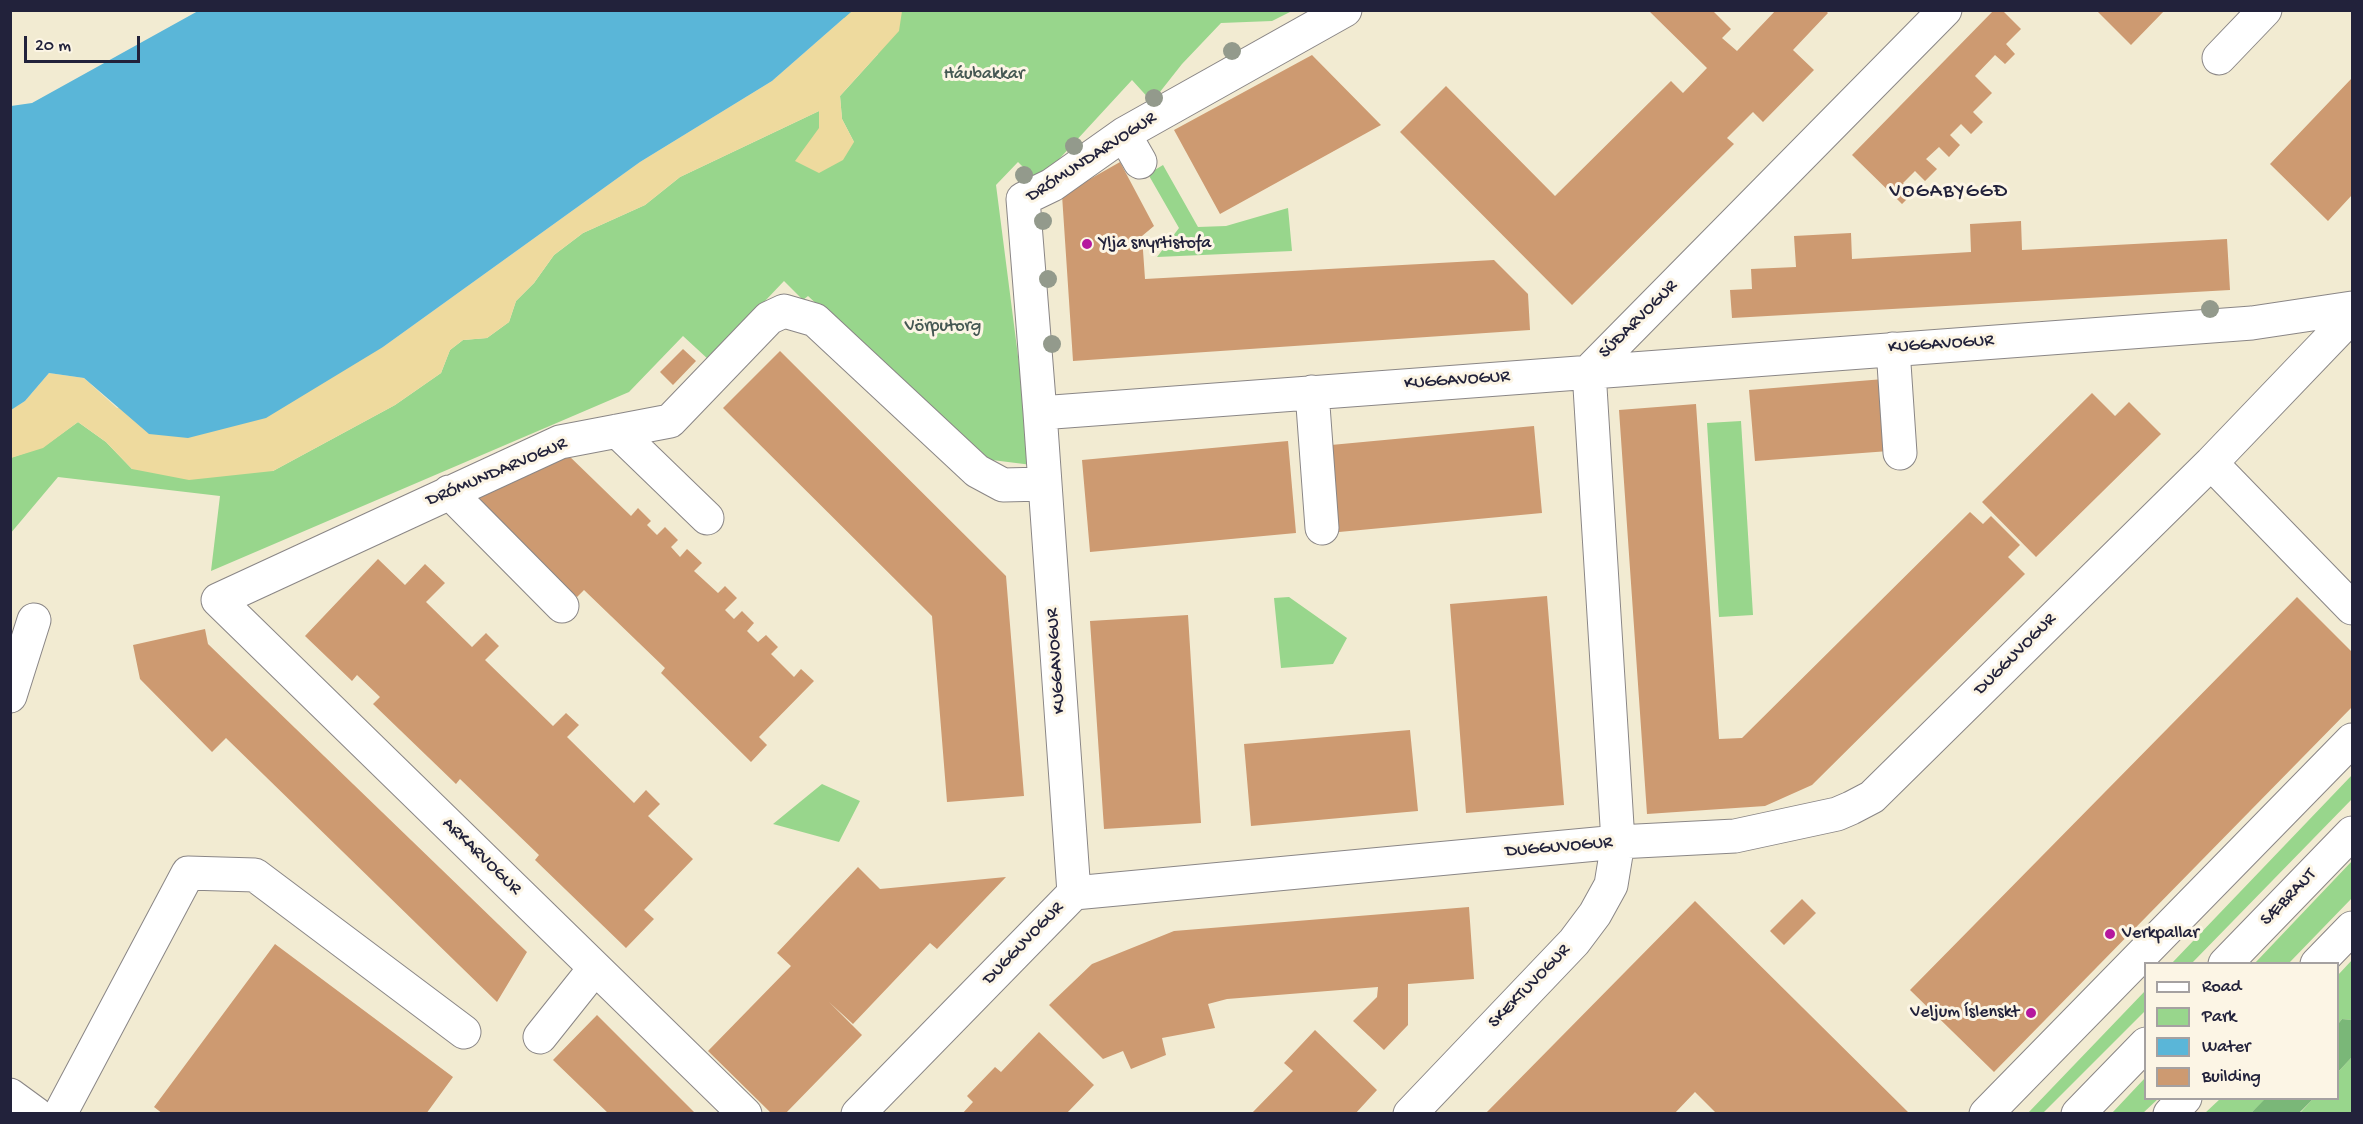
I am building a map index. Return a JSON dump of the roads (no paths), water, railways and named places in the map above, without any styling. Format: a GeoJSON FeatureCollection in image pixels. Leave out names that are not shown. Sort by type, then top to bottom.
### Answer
{"type":"FeatureCollection","features":[{"type":"Feature","properties":{"kind":"main road","name":"DRÓMUNDARVOGUR"},"geometry":{"type":"LineString","coordinates":[[1040,413],[1023,199],[1052,185],[1124,134],[1345,10]]}},
{"type":"Feature","properties":{"kind":"main road","name":"SÚÐARVOGUR"},"geometry":{"type":"LineString","coordinates":[[1618,842],[1589,371],[1945,10]]}},
{"type":"Feature","properties":{"kind":"main road"},"geometry":{"type":"LineString","coordinates":[[2219,58],[2265,10]]}},
{"type":"Feature","properties":{"kind":"main road"},"geometry":{"type":"LineString","coordinates":[[1124,134],[1140,162]]}},
{"type":"Feature","properties":{"kind":"main road","name":"KUGGAVOGUR"},"geometry":{"type":"LineString","coordinates":[[1074,893],[1040,413],[2252,323],[2352,308]]}},
{"type":"Feature","properties":{"kind":"main road","name":"DRÓMUNDARVOGUR"},"geometry":{"type":"LineString","coordinates":[[218,600],[560,442],[670,421],[769,318],[784,311],[815,320],[976,471],[1003,485],[1046,484]]}},
{"type":"Feature","properties":{"kind":"main road","name":"DUGGUVOGUR"},"geometry":{"type":"LineString","coordinates":[[868,1110],[1074,893],[1618,842],[1735,836],[1837,814],[1872,796],[2211,463],[2352,316]]}},
{"type":"Feature","properties":{"kind":"main road"},"geometry":{"type":"LineString","coordinates":[[1893,349],[1900,453]]}},
{"type":"Feature","properties":{"kind":"main road"},"geometry":{"type":"LineString","coordinates":[[1312,392],[1322,528]]}},
{"type":"Feature","properties":{"kind":"main road"},"geometry":{"type":"LineString","coordinates":[[617,431],[707,518]]}},
{"type":"Feature","properties":{"kind":"main road"},"geometry":{"type":"LineString","coordinates":[[2211,463],[2352,608]]}},
{"type":"Feature","properties":{"kind":"main road"},"geometry":{"type":"LineString","coordinates":[[450,492],[562,606]]}},
{"type":"Feature","properties":{"kind":"main road","name":"ARKARVOGUR"},"geometry":{"type":"LineString","coordinates":[[218,600],[745,1113]]}},
{"type":"Feature","properties":{"kind":"main road"},"geometry":{"type":"LineString","coordinates":[[10,696],[34,620]]}},
{"type":"Feature","properties":{"kind":"main road"},"geometry":{"type":"LineString","coordinates":[[1986,1113],[2352,740]]}},
{"type":"Feature","properties":{"kind":"main road","name":"SÆBRAUT"},"geometry":{"type":"LineString","coordinates":[[2226,962],[2352,833]]}},
{"type":"Feature","properties":{"kind":"main road","name":"SKEKTUVOGUR"},"geometry":{"type":"LineString","coordinates":[[1410,1113],[1581,932],[1611,885],[1618,842]]}},
{"type":"Feature","properties":{"kind":"main road"},"geometry":{"type":"LineString","coordinates":[[60,1113],[78,1085],[188,873],[255,875],[464,1032]]}},
{"type":"Feature","properties":{"kind":"main road"},"geometry":{"type":"LineString","coordinates":[[2319,962],[2352,928]]}},
{"type":"Feature","properties":{"kind":"main road"},"geometry":{"type":"LineString","coordinates":[[540,1037],[595,968]]}},
{"type":"Feature","properties":{"kind":"main road"},"geometry":{"type":"LineString","coordinates":[[2078,1113],[2144,1045]]}},
{"type":"Feature","properties":{"kind":"main road"},"geometry":{"type":"LineString","coordinates":[[10,1095],[36,1113]]}},
{"type":"Feature","properties":{"kind":"main road"},"geometry":{"type":"LineString","coordinates":[[2170,1113],[2183,1100]]}},
{"type":"Feature","properties":{"kind":"water"},"geometry":{"type":"Polygon","coordinates":[[[198,11],[852,11],[772,81],[640,162],[383,347],[266,418],[188,438],[149,434],[84,378],[49,373],[25,401],[11,410],[11,106],[32,103],[198,11]]]}},
{"type":"Feature","properties":{"kind":"place","name":"Ylja snyrtistofa"},"geometry":{"type":"Point","coordinates":[1087,244]}},
{"type":"Feature","properties":{"kind":"place","name":"Verkpallar"},"geometry":{"type":"Point","coordinates":[2110,934]}},
{"type":"Feature","properties":{"kind":"place","name":"Veljum Íslenskt"},"geometry":{"type":"Point","coordinates":[2031,1013]}},
{"type":"Feature","properties":{"kind":"district","name":"VOGABYGGÐ"},"geometry":{"type":"Point","coordinates":[1949,193]}},
{"type":"Feature","properties":{"kind":"park label","name":"Háubakkar"},"geometry":{"type":"Point","coordinates":[984,75]}},
{"type":"Feature","properties":{"kind":"park label","name":"Vörputorg"},"geometry":{"type":"Point","coordinates":[943,327]}}]}
